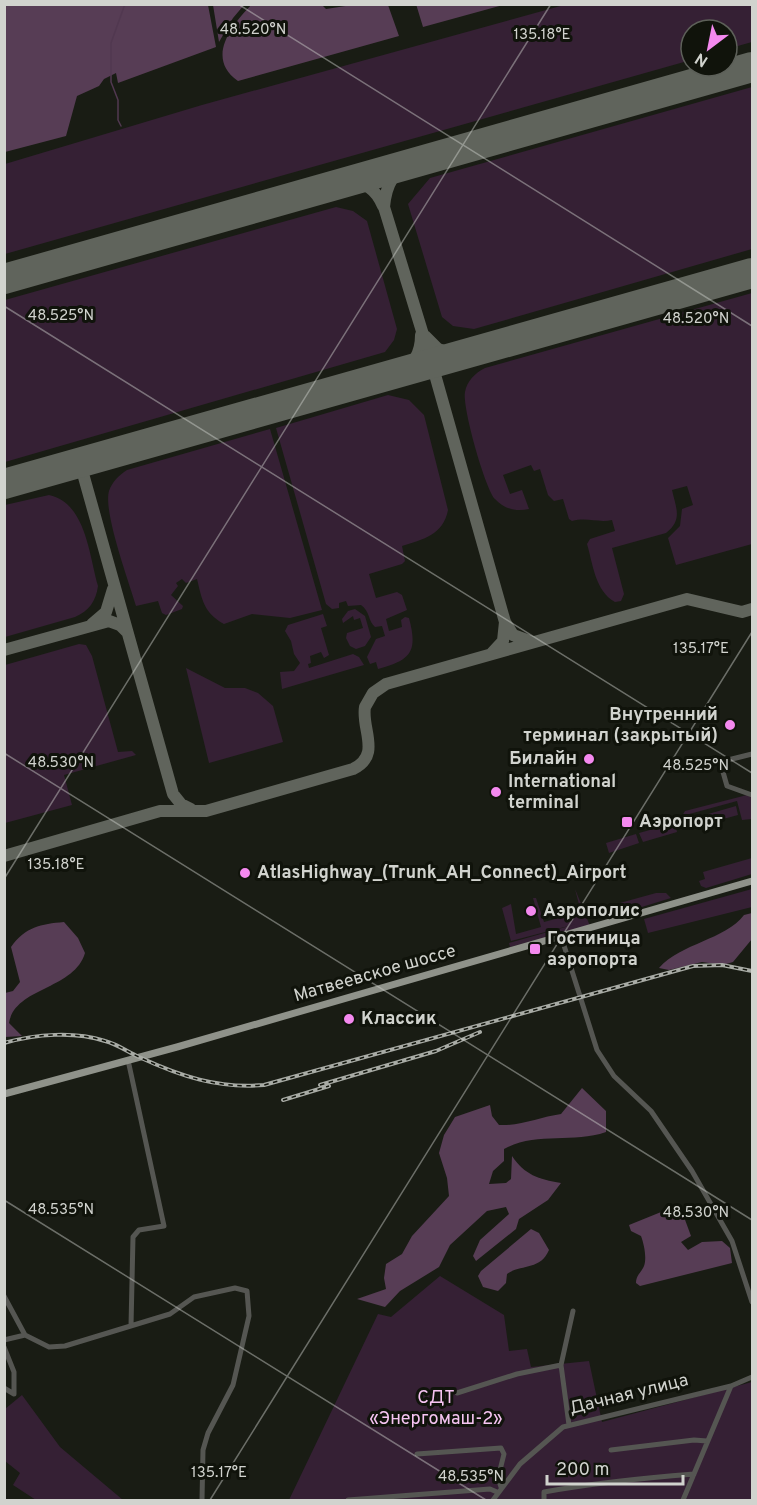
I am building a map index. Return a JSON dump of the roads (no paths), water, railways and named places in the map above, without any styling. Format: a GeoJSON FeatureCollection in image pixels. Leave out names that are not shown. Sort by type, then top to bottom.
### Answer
{"type":"FeatureCollection","features":[{"type":"Feature","properties":{"kind":"main road","name":"Матвеевское шоссе"},"geometry":{"type":"LineString","coordinates":[[4,1094],[753,881]]}},
{"type":"Feature","properties":{"kind":"street"},"geometry":{"type":"LineString","coordinates":[[753,754],[721,764],[727,786],[753,795]]}},
{"type":"Feature","properties":{"kind":"street"},"geometry":{"type":"LineString","coordinates":[[561,936],[599,1053],[614,1076],[651,1112],[692,1171],[732,1241],[753,1302]]}},
{"type":"Feature","properties":{"kind":"street"},"geometry":{"type":"LineString","coordinates":[[128,1060],[164,1226],[137,1231],[132,1241],[131,1326]]}},
{"type":"Feature","properties":{"kind":"street"},"geometry":{"type":"LineString","coordinates":[[4,1296],[25,1335],[49,1347],[65,1347],[170,1314],[195,1297],[235,1288],[247,1291],[249,1316],[233,1385],[208,1433],[203,1450],[202,1500]]}},
{"type":"Feature","properties":{"kind":"street"},"geometry":{"type":"LineString","coordinates":[[569,1425],[561,1365],[573,1311]]}},
{"type":"Feature","properties":{"kind":"street"},"geometry":{"type":"LineString","coordinates":[[4,1340],[25,1335]]}},
{"type":"Feature","properties":{"kind":"street"},"geometry":{"type":"LineString","coordinates":[[4,1347],[14,1372],[14,1394],[4,1388]]}},
{"type":"Feature","properties":{"kind":"street"},"geometry":{"type":"LineString","coordinates":[[457,1393],[517,1374],[561,1365]]}},
{"type":"Feature","properties":{"kind":"street","name":"Дачная улица"},"geometry":{"type":"LineString","coordinates":[[493,1500],[519,1464],[557,1431],[569,1425],[731,1386],[753,1377]]}},
{"type":"Feature","properties":{"kind":"street"},"geometry":{"type":"LineString","coordinates":[[683,1500],[731,1386]]}},
{"type":"Feature","properties":{"kind":"street"},"geometry":{"type":"LineString","coordinates":[[611,1450],[694,1440],[707,1442]]}},
{"type":"Feature","properties":{"kind":"street"},"geometry":{"type":"LineString","coordinates":[[348,1500],[499,1490],[498,1480],[504,1454],[501,1448],[417,1454]]}},
{"type":"Feature","properties":{"kind":"street"},"geometry":{"type":"LineString","coordinates":[[544,1500],[544,1492],[610,1480],[694,1474]]}},
{"type":"Feature","properties":{"kind":"waterway"},"geometry":{"type":"LineString","coordinates":[[121,126],[118,120],[118,100],[111,82],[111,43],[125,4]]}},
{"type":"Feature","properties":{"kind":"railway"},"geometry":{"type":"LineString","coordinates":[[4,1043],[29,1037],[81,1036],[109,1042],[154,1064],[200,1080],[231,1085],[264,1085],[693,966],[722,965],[752,971]]}},
{"type":"Feature","properties":{"kind":"railway"},"geometry":{"type":"LineString","coordinates":[[320,1085],[436,1051],[480,1032]]}},
{"type":"Feature","properties":{"kind":"railway"},"geometry":{"type":"LineString","coordinates":[[283,1100],[329,1086]]}},
{"type":"Feature","properties":{"kind":"place","name":"Внутренний терминал (закрытый)"},"geometry":{"type":"Point","coordinates":[730,725]}},
{"type":"Feature","properties":{"kind":"place","name":"Билайн"},"geometry":{"type":"Point","coordinates":[589,759]}},
{"type":"Feature","properties":{"kind":"place","name":"International terminal"},"geometry":{"type":"Point","coordinates":[496,792]}},
{"type":"Feature","properties":{"kind":"place","name":"Аэропорт"},"geometry":{"type":"Point","coordinates":[627,822]}},
{"type":"Feature","properties":{"kind":"place","name":"AtlasHighway_(Trunk_AH_Connect)_Airport"},"geometry":{"type":"Point","coordinates":[245,873]}},
{"type":"Feature","properties":{"kind":"place","name":"Аэрополис"},"geometry":{"type":"Point","coordinates":[531,911]}},
{"type":"Feature","properties":{"kind":"place","name":"Гостиница аэропорта"},"geometry":{"type":"Point","coordinates":[535,949]}},
{"type":"Feature","properties":{"kind":"place","name":"Классик"},"geometry":{"type":"Point","coordinates":[349,1019]}},
{"type":"Feature","properties":{"kind":"park label","name":"СДТ «Энергомаш-2»"},"geometry":{"type":"Point","coordinates":[436,1408]}}]}
